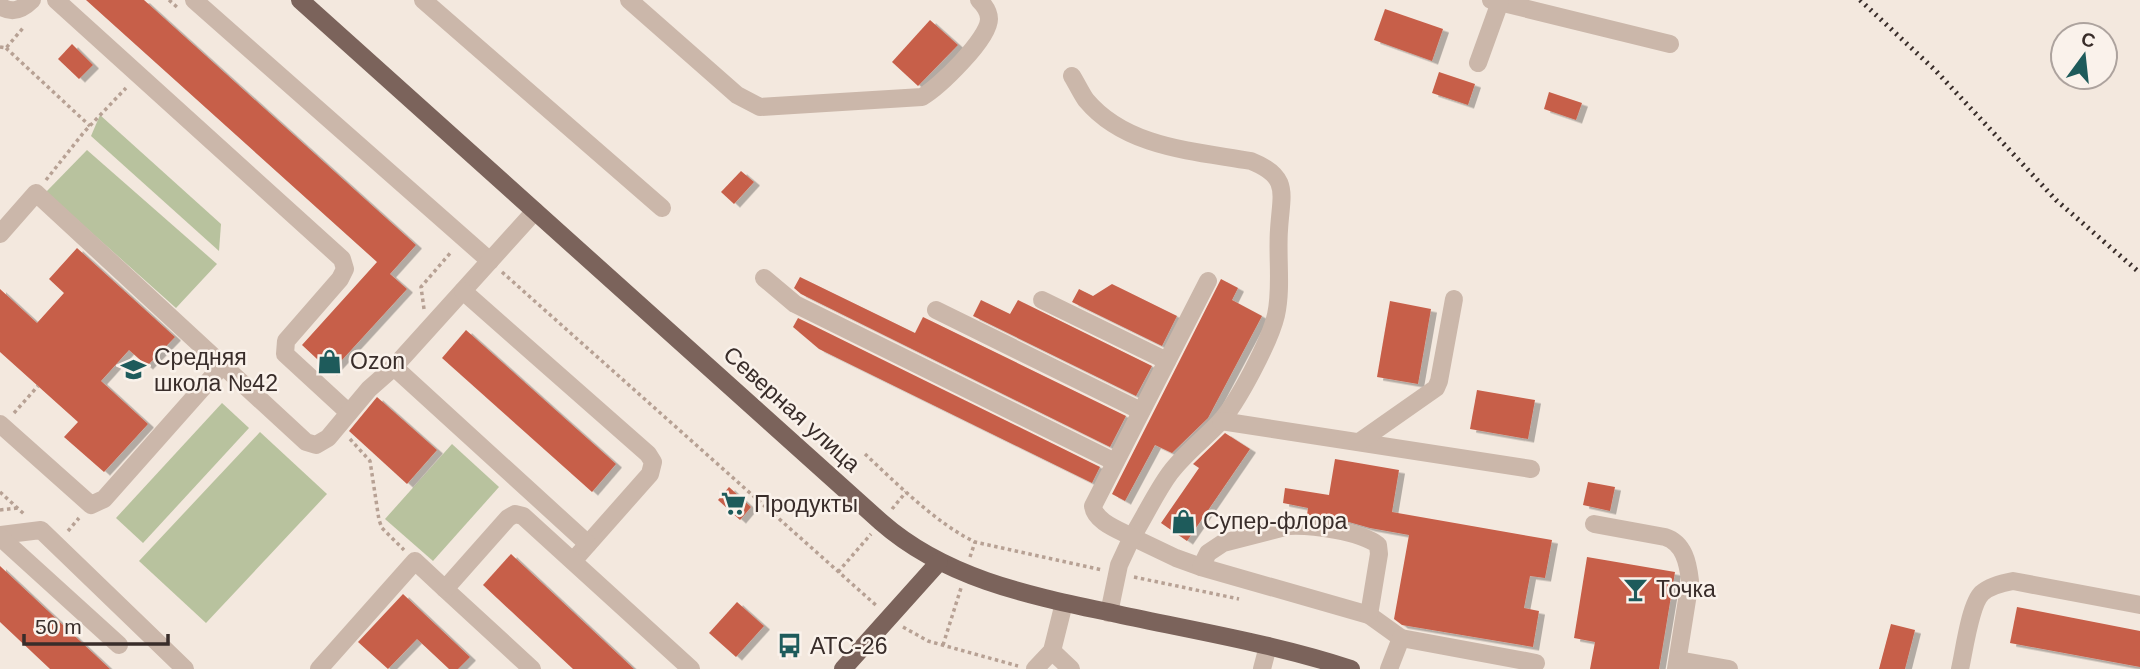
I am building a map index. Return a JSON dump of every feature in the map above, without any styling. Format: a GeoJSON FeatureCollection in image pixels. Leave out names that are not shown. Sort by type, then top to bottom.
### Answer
{"type":"FeatureCollection","features":[{"type":"Feature","properties":{"kind":"main road","name":"Северная улица"},"geometry":{"type":"LineString","coordinates":[[300,0],[887,528],[914,548],[965,574],[1064,603],[1268,646],[1351,669]]}},
{"type":"Feature","properties":{"kind":"main road"},"geometry":{"type":"LineString","coordinates":[[843,669],[939,562]]}},
{"type":"Feature","properties":{"kind":"street"},"geometry":{"type":"LineString","coordinates":[[0,6],[8,11],[18,10],[32,0]]}},
{"type":"Feature","properties":{"kind":"street"},"geometry":{"type":"LineString","coordinates":[[56,0],[342,259],[345,269],[340,279],[286,341],[285,354],[348,412]]}},
{"type":"Feature","properties":{"kind":"street"},"geometry":{"type":"LineString","coordinates":[[423,0],[662,208]]}},
{"type":"Feature","properties":{"kind":"street"},"geometry":{"type":"LineString","coordinates":[[629,0],[737,94],[760,107],[922,97],[935,89],[985,33],[989,18],[985,5],[979,0]]}},
{"type":"Feature","properties":{"kind":"street"},"geometry":{"type":"LineString","coordinates":[[1478,63],[1496,1],[1670,44]]}},
{"type":"Feature","properties":{"kind":"street"},"geometry":{"type":"LineString","coordinates":[[187,4],[490,261]]}},
{"type":"Feature","properties":{"kind":"street"},"geometry":{"type":"LineString","coordinates":[[1072,76],[1086,99],[1100,113],[1139,138],[1161,145],[1251,161],[1276,175],[1282,187],[1276,314],[1271,332],[1255,365],[1221,421],[1170,474],[1132,537],[1121,559],[1109,613]]}},
{"type":"Feature","properties":{"kind":"street"},"geometry":{"type":"LineString","coordinates":[[0,234],[36,193],[306,442],[316,444],[328,438],[348,412],[394,367],[535,211]]}},
{"type":"Feature","properties":{"kind":"street"},"geometry":{"type":"LineString","coordinates":[[764,278],[794,304],[1115,462]]}},
{"type":"Feature","properties":{"kind":"street"},"geometry":{"type":"LineString","coordinates":[[1208,281],[1095,499],[1094,512],[1098,518],[1176,558],[1201,567],[1369,615],[1401,638],[1536,663]]}},
{"type":"Feature","properties":{"kind":"street"},"geometry":{"type":"LineString","coordinates":[[463,291],[648,454],[653,462],[650,474],[573,561]]}},
{"type":"Feature","properties":{"kind":"street"},"geometry":{"type":"LineString","coordinates":[[1359,442],[1436,388],[1454,299]]}},
{"type":"Feature","properties":{"kind":"street"},"geometry":{"type":"LineString","coordinates":[[1042,300],[1167,361]]}},
{"type":"Feature","properties":{"kind":"street"},"geometry":{"type":"LineString","coordinates":[[936,310],[1141,411]]}},
{"type":"Feature","properties":{"kind":"street"},"geometry":{"type":"LineString","coordinates":[[0,424],[91,505],[104,499],[222,366]]}},
{"type":"Feature","properties":{"kind":"street"},"geometry":{"type":"LineString","coordinates":[[394,367],[588,544]]}},
{"type":"Feature","properties":{"kind":"street"},"geometry":{"type":"LineString","coordinates":[[1221,421],[1531,470]]}},
{"type":"Feature","properties":{"kind":"street"},"geometry":{"type":"LineString","coordinates":[[445,589],[508,518],[515,514],[523,516],[691,669]]}},
{"type":"Feature","properties":{"kind":"street"},"geometry":{"type":"LineString","coordinates":[[1594,524],[1665,537],[1680,545],[1689,568],[1690,581],[1677,664],[1729,669]]}},
{"type":"Feature","properties":{"kind":"street"},"geometry":{"type":"LineString","coordinates":[[1201,567],[1208,553],[1223,543],[1289,526],[1301,525],[1362,536],[1378,545],[1379,554],[1369,615]]}},
{"type":"Feature","properties":{"kind":"street"},"geometry":{"type":"LineString","coordinates":[[0,536],[41,530],[185,669]]}},
{"type":"Feature","properties":{"kind":"street"},"geometry":{"type":"LineString","coordinates":[[0,536],[119,646]]}},
{"type":"Feature","properties":{"kind":"street"},"geometry":{"type":"LineString","coordinates":[[319,669],[415,561],[532,669]]}},
{"type":"Feature","properties":{"kind":"street"},"geometry":{"type":"LineString","coordinates":[[1960,669],[1975,604],[1980,594],[2001,583],[2013,581],[2140,605]]}},
{"type":"Feature","properties":{"kind":"street"},"geometry":{"type":"LineString","coordinates":[[1032,669],[1052,651],[1064,603]]}},
{"type":"Feature","properties":{"kind":"street"},"geometry":{"type":"LineString","coordinates":[[1389,669],[1401,638]]}},
{"type":"Feature","properties":{"kind":"street"},"geometry":{"type":"LineString","coordinates":[[1262,669],[1268,646]]}},
{"type":"Feature","properties":{"kind":"street"},"geometry":{"type":"LineString","coordinates":[[1052,651],[1071,669]]}},
{"type":"Feature","properties":{"kind":"path"},"geometry":{"type":"LineString","coordinates":[[169,0],[187,4]]}},
{"type":"Feature","properties":{"kind":"path"},"geometry":{"type":"LineString","coordinates":[[6,48],[90,126]]}},
{"type":"Feature","properties":{"kind":"path"},"geometry":{"type":"LineString","coordinates":[[36,193],[90,126],[138,76]]}},
{"type":"Feature","properties":{"kind":"path"},"geometry":{"type":"LineString","coordinates":[[426,317],[421,287],[453,250]]}},
{"type":"Feature","properties":{"kind":"path"},"geometry":{"type":"LineString","coordinates":[[490,261],[890,617],[912,633],[943,645],[1032,669]]}},
{"type":"Feature","properties":{"kind":"path"},"geometry":{"type":"LineString","coordinates":[[22,404],[38,386]]}},
{"type":"Feature","properties":{"kind":"path"},"geometry":{"type":"LineString","coordinates":[[336,426],[364,451],[370,461],[382,528],[415,561]]}},
{"type":"Feature","properties":{"kind":"path"},"geometry":{"type":"LineString","coordinates":[[865,454],[906,492],[963,537],[975,542],[1252,601]]}},
{"type":"Feature","properties":{"kind":"path"},"geometry":{"type":"LineString","coordinates":[[0,492],[41,530]]}},
{"type":"Feature","properties":{"kind":"path"},"geometry":{"type":"LineString","coordinates":[[58,544],[91,505]]}},
{"type":"Feature","properties":{"kind":"path"},"geometry":{"type":"LineString","coordinates":[[0,510],[18,508]]}},
{"type":"Feature","properties":{"kind":"path"},"geometry":{"type":"LineString","coordinates":[[943,645],[975,542]]}},
{"type":"Feature","properties":{"kind":"green space"},"geometry":{"type":"Polygon","coordinates":[[[100,115],[221,224],[219,251],[91,136],[100,115]]]}},
{"type":"Feature","properties":{"kind":"green space"},"geometry":{"type":"Polygon","coordinates":[[[87,150],[217,264],[176,308],[46,192],[87,150]]]}},
{"type":"Feature","properties":{"kind":"green space"},"geometry":{"type":"Polygon","coordinates":[[[222,403],[249,428],[143,543],[116,518],[222,403]]]}},
{"type":"Feature","properties":{"kind":"green space"},"geometry":{"type":"Polygon","coordinates":[[[260,432],[327,494],[206,623],[139,561],[260,432]]]}},
{"type":"Feature","properties":{"kind":"green space"},"geometry":{"type":"Polygon","coordinates":[[[452,444],[499,487],[433,561],[385,519],[452,444]]]}},
{"type":"Feature","properties":{"kind":"building"},"geometry":{"type":"Polygon","coordinates":[[[86,0],[144,0],[416,245],[390,274],[407,289],[331,372],[302,345],[377,262],[86,0]]]}},
{"type":"Feature","properties":{"kind":"building"},"geometry":{"type":"Polygon","coordinates":[[[1385,9],[1443,29],[1432,61],[1374,40],[1385,9]]]}},
{"type":"Feature","properties":{"kind":"building"},"geometry":{"type":"Polygon","coordinates":[[[930,20],[958,45],[918,86],[892,62],[930,20]]]}},
{"type":"Feature","properties":{"kind":"building"},"geometry":{"type":"Polygon","coordinates":[[[72,44],[93,65],[79,79],[58,59],[72,44]]]}},
{"type":"Feature","properties":{"kind":"building"},"geometry":{"type":"Polygon","coordinates":[[[1439,72],[1475,84],[1468,105],[1432,93],[1439,72]]]}},
{"type":"Feature","properties":{"kind":"building"},"geometry":{"type":"Polygon","coordinates":[[[1549,92],[1582,103],[1576,120],[1544,109],[1549,92]]]}},
{"type":"Feature","properties":{"kind":"building"},"geometry":{"type":"Polygon","coordinates":[[[741,171],[754,182],[734,204],[721,192],[741,171]]]}},
{"type":"Feature","properties":{"kind":"building"},"geometry":{"type":"Polygon","coordinates":[[[77,248],[175,337],[147,366],[129,350],[101,381],[148,424],[104,472],[64,437],[78,422],[0,352],[0,289],[37,323],[64,293],[49,279],[77,248]]]}},
{"type":"Feature","properties":{"kind":"building"},"geometry":{"type":"Polygon","coordinates":[[[800,277],[915,333],[923,317],[1126,416],[1110,447],[801,294],[794,288],[800,277]]]}},
{"type":"Feature","properties":{"kind":"building"},"geometry":{"type":"Polygon","coordinates":[[[1221,279],[1238,288],[1232,300],[1262,316],[1208,418],[1172,453],[1155,445],[1125,501],[1112,494],[1221,279]]]}},
{"type":"Feature","properties":{"kind":"building"},"geometry":{"type":"Polygon","coordinates":[[[1112,284],[1177,316],[1162,346],[1072,302],[1079,289],[1093,296],[1112,284]]]}},
{"type":"Feature","properties":{"kind":"building"},"geometry":{"type":"Polygon","coordinates":[[[981,300],[1010,314],[1018,300],[1152,366],[1136,396],[973,316],[981,300]]]}},
{"type":"Feature","properties":{"kind":"building"},"geometry":{"type":"Polygon","coordinates":[[[1390,301],[1431,309],[1418,384],[1377,377],[1390,301]]]}},
{"type":"Feature","properties":{"kind":"building"},"geometry":{"type":"Polygon","coordinates":[[[798,318],[1100,467],[1092,483],[819,349],[793,327],[798,318]]]}},
{"type":"Feature","properties":{"kind":"building"},"geometry":{"type":"Polygon","coordinates":[[[466,330],[616,464],[592,492],[442,358],[466,330]]]}},
{"type":"Feature","properties":{"kind":"building"},"geometry":{"type":"Polygon","coordinates":[[[1477,390],[1535,400],[1528,439],[1470,429],[1477,390]]]}},
{"type":"Feature","properties":{"kind":"building"},"geometry":{"type":"Polygon","coordinates":[[[377,397],[437,450],[407,484],[349,431],[377,397]]]}},
{"type":"Feature","properties":{"kind":"building"},"geometry":{"type":"Polygon","coordinates":[[[1225,433],[1250,449],[1187,541],[1161,523],[1199,468],[1193,464],[1225,433]]]}},
{"type":"Feature","properties":{"kind":"building"},"geometry":{"type":"Polygon","coordinates":[[[1335,459],[1399,470],[1392,512],[1552,540],[1545,578],[1530,576],[1524,608],[1539,611],[1533,647],[1402,625],[1394,619],[1409,535],[1307,515],[1308,508],[1283,503],[1285,488],[1329,495],[1335,459]]]}},
{"type":"Feature","properties":{"kind":"building"},"geometry":{"type":"Polygon","coordinates":[[[1588,482],[1615,487],[1610,511],[1583,505],[1588,482]]]}},
{"type":"Feature","properties":{"kind":"building","name":"Продукты"},"geometry":{"type":"Polygon","coordinates":[[[729,487],[751,507],[740,520],[718,500],[729,487]]]}},
{"type":"Feature","properties":{"kind":"building"},"geometry":{"type":"Polygon","coordinates":[[[511,554],[634,669],[573,669],[483,585],[511,554]]]}},
{"type":"Feature","properties":{"kind":"building"},"geometry":{"type":"Polygon","coordinates":[[[1587,557],[1675,572],[1659,669],[1590,669],[1595,642],[1574,638],[1587,557]]]}},
{"type":"Feature","properties":{"kind":"building"},"geometry":{"type":"Polygon","coordinates":[[[0,566],[110,669],[50,669],[0,622],[0,566]]]}},
{"type":"Feature","properties":{"kind":"building"},"geometry":{"type":"Polygon","coordinates":[[[403,594],[470,657],[458,669],[449,669],[417,639],[388,669],[358,642],[403,594]]]}},
{"type":"Feature","properties":{"kind":"building"},"geometry":{"type":"Polygon","coordinates":[[[737,602],[764,626],[736,657],[709,633],[737,602]]]}},
{"type":"Feature","properties":{"kind":"building"},"geometry":{"type":"Polygon","coordinates":[[[2017,607],[2140,631],[2140,667],[2010,643],[2017,607]]]}},
{"type":"Feature","properties":{"kind":"building"},"geometry":{"type":"Polygon","coordinates":[[[1891,624],[1915,630],[1905,669],[1879,669],[1891,624]]]}},
{"type":"Feature","properties":{"kind":"railway"},"geometry":{"type":"LineString","coordinates":[[1860,0],[1936,71],[2056,200],[2140,273]]}},
{"type":"Feature","properties":{"kind":"place","name":"Ozon"},"geometry":{"type":"Point","coordinates":[330,361]}},
{"type":"Feature","properties":{"kind":"place","name":"Средняя школа №42"},"geometry":{"type":"Point","coordinates":[134,370]}},
{"type":"Feature","properties":{"kind":"place","name":"Продукты"},"geometry":{"type":"Point","coordinates":[734,504]}},
{"type":"Feature","properties":{"kind":"place","name":"Супер-флора"},"geometry":{"type":"Point","coordinates":[1183,521]}},
{"type":"Feature","properties":{"kind":"place","name":"Точка"},"geometry":{"type":"Point","coordinates":[1636,589]}},
{"type":"Feature","properties":{"kind":"place","name":"АТС-26"},"geometry":{"type":"Point","coordinates":[790,646]}}]}
